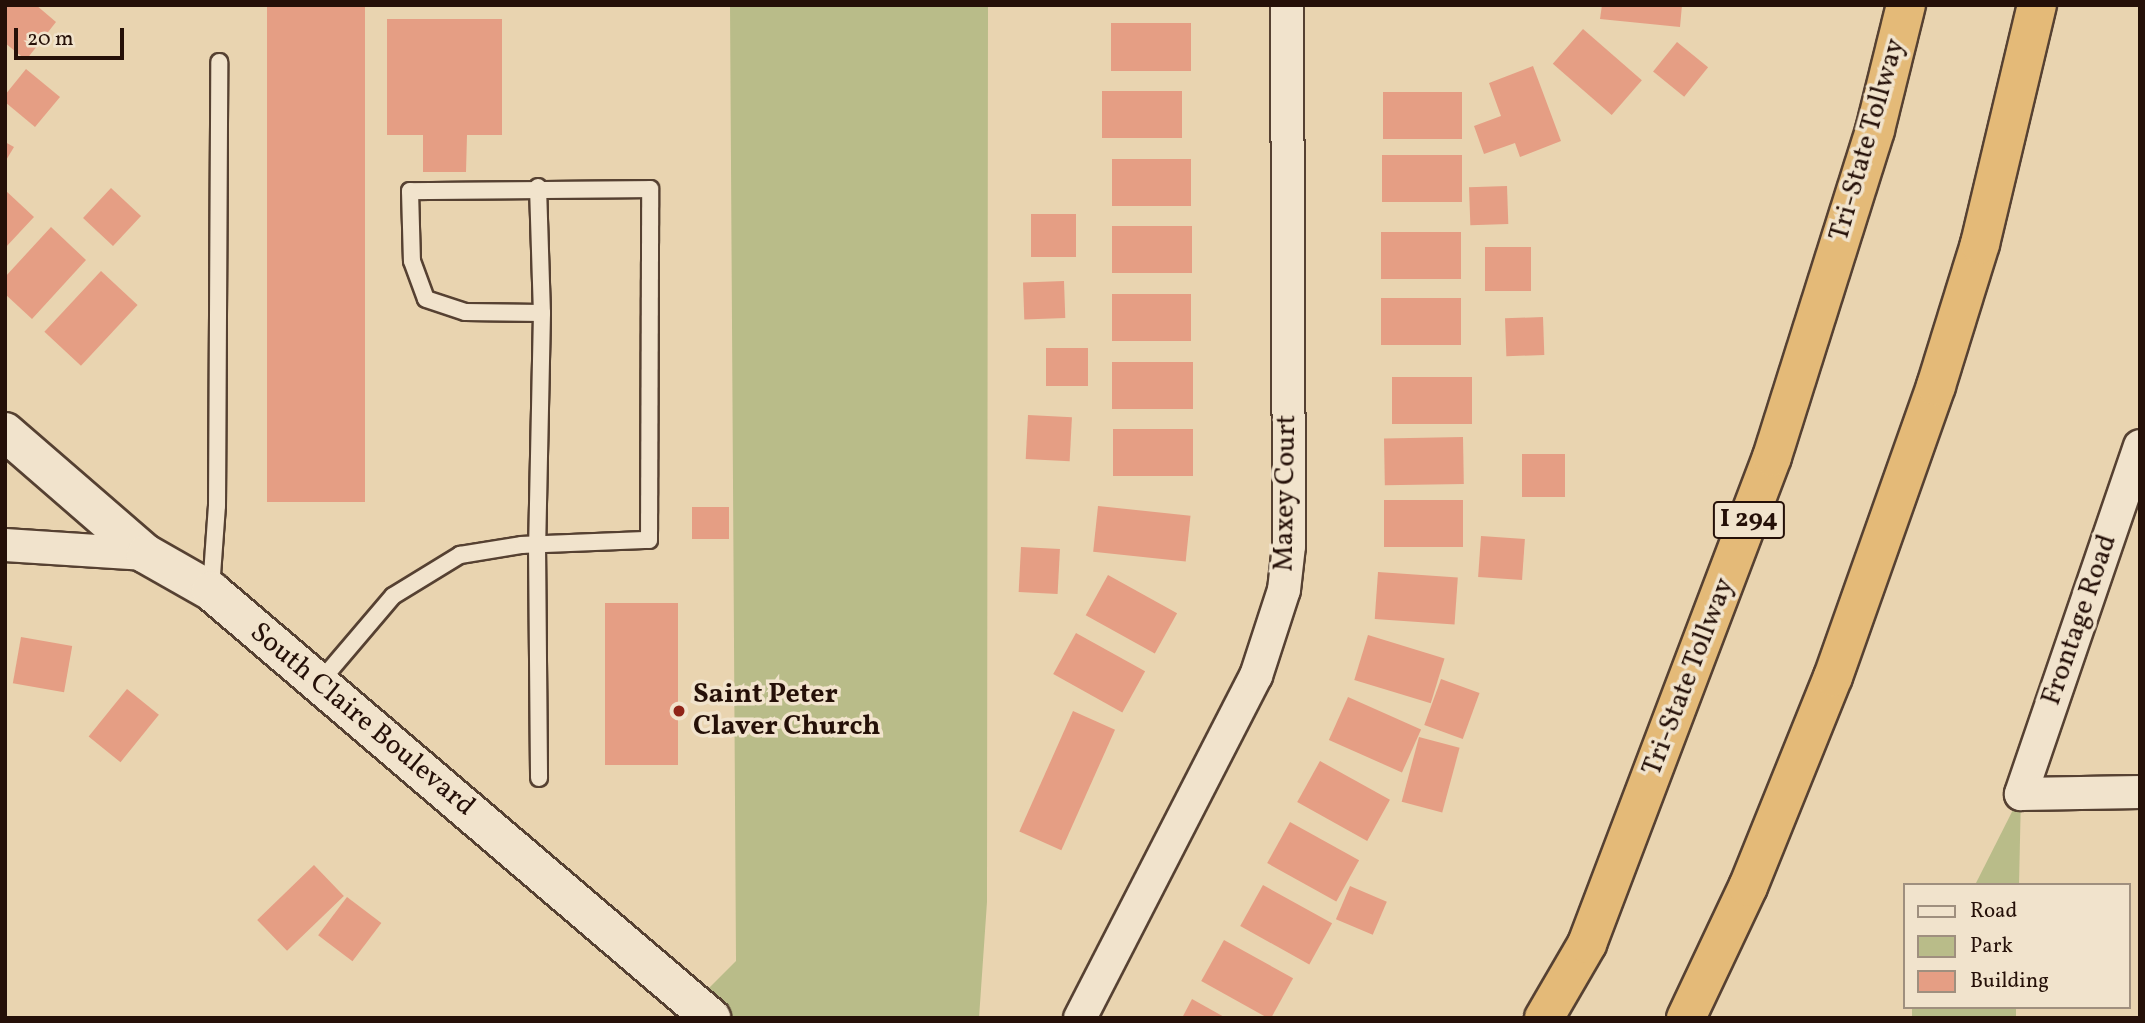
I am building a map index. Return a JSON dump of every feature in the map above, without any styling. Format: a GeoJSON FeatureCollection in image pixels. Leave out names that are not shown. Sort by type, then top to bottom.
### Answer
{"type":"FeatureCollection","features":[{"type":"Feature","properties":{"kind":"highway","name":"Tri-State Tollway"},"geometry":{"type":"LineString","coordinates":[[1545,1018],[1587,944],[1772,457],[1875,130],[1906,5]]}},
{"type":"Feature","properties":{"kind":"highway"},"geometry":{"type":"LineString","coordinates":[[1686,1018],[1748,887],[1833,677],[1936,386],[1980,244],[2037,5]]}},
{"type":"Feature","properties":{"kind":"street","name":"Maxey Court"},"geometry":{"type":"LineString","coordinates":[[1080,1018],[1256,676],[1284,590],[1289,546],[1287,5]]}},
{"type":"Feature","properties":{"kind":"street","name":"South Claire Boulevard"},"geometry":{"type":"LineString","coordinates":[[5,432],[146,554],[211,591],[711,1018]]}},
{"type":"Feature","properties":{"kind":"street","name":"Frontage Road"},"geometry":{"type":"LineString","coordinates":[[2140,446],[2021,794],[2140,792]]}},
{"type":"Feature","properties":{"kind":"street"},"geometry":{"type":"LineString","coordinates":[[5,545],[146,554]]}},
{"type":"Feature","properties":{"kind":"lane"},"geometry":{"type":"LineString","coordinates":[[211,591],[217,506],[219,62]]}},
{"type":"Feature","properties":{"kind":"lane"},"geometry":{"type":"LineString","coordinates":[[318,683],[393,596],[460,555],[537,544],[649,540],[650,188],[538,187],[410,191],[412,261],[426,299],[465,312],[542,313]]}},
{"type":"Feature","properties":{"kind":"lane"},"geometry":{"type":"LineString","coordinates":[[538,187],[542,313],[537,544],[539,778]]}},
{"type":"Feature","properties":{"kind":"green space"},"geometry":{"type":"Polygon","coordinates":[[[730,5],[988,5],[987,902],[979,1018],[692,1018],[694,1003],[736,961],[730,5]]]}},
{"type":"Feature","properties":{"kind":"green space"},"geometry":{"type":"Polygon","coordinates":[[[2021,794],[2019,883],[1976,883],[2021,794]]]}},
{"type":"Feature","properties":{"kind":"green space"},"geometry":{"type":"Polygon","coordinates":[[[1912,1009],[2016,1009],[2016,1018],[1912,1018],[1912,1009]]]}},
{"type":"Feature","properties":{"kind":"building"},"geometry":{"type":"Polygon","coordinates":[[[5,5],[36,5],[56,22],[26,60],[5,43],[5,5]]]}},
{"type":"Feature","properties":{"kind":"building"},"geometry":{"type":"Polygon","coordinates":[[[267,5],[365,5],[365,502],[267,502],[267,5]]]}},
{"type":"Feature","properties":{"kind":"building"},"geometry":{"type":"Polygon","coordinates":[[[1602,5],[1682,5],[1680,27],[1600,19],[1602,5]]]}},
{"type":"Feature","properties":{"kind":"building"},"geometry":{"type":"Polygon","coordinates":[[[387,19],[502,19],[502,135],[467,135],[466,172],[423,172],[423,135],[387,135],[387,19]]]}},
{"type":"Feature","properties":{"kind":"building"},"geometry":{"type":"Polygon","coordinates":[[[1111,23],[1191,23],[1191,71],[1111,71],[1111,23]]]}},
{"type":"Feature","properties":{"kind":"building"},"geometry":{"type":"Polygon","coordinates":[[[1583,29],[1642,80],[1612,115],[1553,64],[1583,29]]]}},
{"type":"Feature","properties":{"kind":"building"},"geometry":{"type":"Polygon","coordinates":[[[1677,42],[1708,67],[1684,97],[1653,72],[1677,42]]]}},
{"type":"Feature","properties":{"kind":"building"},"geometry":{"type":"Polygon","coordinates":[[[1533,66],[1561,141],[1520,157],[1515,143],[1484,154],[1474,126],[1501,116],[1489,83],[1533,66]]]}},
{"type":"Feature","properties":{"kind":"building"},"geometry":{"type":"Polygon","coordinates":[[[26,69],[60,97],[35,127],[5,102],[5,95],[26,69]]]}},
{"type":"Feature","properties":{"kind":"building"},"geometry":{"type":"Polygon","coordinates":[[[1102,91],[1182,91],[1182,138],[1102,138],[1102,91]]]}},
{"type":"Feature","properties":{"kind":"building"},"geometry":{"type":"Polygon","coordinates":[[[1383,92],[1462,92],[1462,139],[1383,139],[1383,92]]]}},
{"type":"Feature","properties":{"kind":"building"},"geometry":{"type":"Polygon","coordinates":[[[5,142],[14,147],[5,162],[5,142]]]}},
{"type":"Feature","properties":{"kind":"building"},"geometry":{"type":"Polygon","coordinates":[[[1382,155],[1462,155],[1462,202],[1382,202],[1382,155]]]}},
{"type":"Feature","properties":{"kind":"building"},"geometry":{"type":"Polygon","coordinates":[[[1112,159],[1191,159],[1191,206],[1112,206],[1112,159]]]}},
{"type":"Feature","properties":{"kind":"building"},"geometry":{"type":"Polygon","coordinates":[[[1507,186],[1508,224],[1470,225],[1469,187],[1507,186]]]}},
{"type":"Feature","properties":{"kind":"building"},"geometry":{"type":"Polygon","coordinates":[[[111,188],[141,216],[113,246],[83,218],[111,188]]]}},
{"type":"Feature","properties":{"kind":"building"},"geometry":{"type":"Polygon","coordinates":[[[5,190],[34,217],[5,248],[5,190]]]}},
{"type":"Feature","properties":{"kind":"building"},"geometry":{"type":"Polygon","coordinates":[[[1031,214],[1076,214],[1076,257],[1031,257],[1031,214]]]}},
{"type":"Feature","properties":{"kind":"building"},"geometry":{"type":"Polygon","coordinates":[[[1112,226],[1192,226],[1192,273],[1112,273],[1112,226]]]}},
{"type":"Feature","properties":{"kind":"building"},"geometry":{"type":"Polygon","coordinates":[[[51,227],[86,260],[32,319],[5,294],[5,277],[51,227]]]}},
{"type":"Feature","properties":{"kind":"building"},"geometry":{"type":"Polygon","coordinates":[[[1381,232],[1461,232],[1461,279],[1381,279],[1381,232]]]}},
{"type":"Feature","properties":{"kind":"building"},"geometry":{"type":"Polygon","coordinates":[[[1485,247],[1531,247],[1531,291],[1485,291],[1485,247]]]}},
{"type":"Feature","properties":{"kind":"building"},"geometry":{"type":"Polygon","coordinates":[[[101,271],[138,305],[81,366],[44,332],[101,271]]]}},
{"type":"Feature","properties":{"kind":"building"},"geometry":{"type":"Polygon","coordinates":[[[1064,281],[1065,318],[1024,319],[1023,282],[1064,281]]]}},
{"type":"Feature","properties":{"kind":"building"},"geometry":{"type":"Polygon","coordinates":[[[1112,294],[1191,294],[1191,341],[1112,341],[1112,294]]]}},
{"type":"Feature","properties":{"kind":"building"},"geometry":{"type":"Polygon","coordinates":[[[1381,298],[1461,298],[1461,345],[1381,345],[1381,298]]]}},
{"type":"Feature","properties":{"kind":"building"},"geometry":{"type":"Polygon","coordinates":[[[1543,317],[1544,355],[1506,356],[1505,318],[1543,317]]]}},
{"type":"Feature","properties":{"kind":"building"},"geometry":{"type":"Polygon","coordinates":[[[1046,348],[1088,348],[1088,386],[1046,386],[1046,348]]]}},
{"type":"Feature","properties":{"kind":"building"},"geometry":{"type":"Polygon","coordinates":[[[1112,362],[1193,362],[1193,409],[1112,409],[1112,362]]]}},
{"type":"Feature","properties":{"kind":"building"},"geometry":{"type":"Polygon","coordinates":[[[1392,377],[1472,377],[1472,424],[1392,424],[1392,377]]]}},
{"type":"Feature","properties":{"kind":"building"},"geometry":{"type":"Polygon","coordinates":[[[1028,415],[1072,417],[1070,461],[1026,459],[1028,415]]]}},
{"type":"Feature","properties":{"kind":"building"},"geometry":{"type":"Polygon","coordinates":[[[1113,429],[1193,429],[1193,476],[1113,476],[1113,429]]]}},
{"type":"Feature","properties":{"kind":"building"},"geometry":{"type":"Polygon","coordinates":[[[1463,437],[1464,484],[1385,485],[1384,438],[1463,437]]]}},
{"type":"Feature","properties":{"kind":"building"},"geometry":{"type":"Polygon","coordinates":[[[1522,454],[1565,454],[1565,497],[1522,497],[1522,454]]]}},
{"type":"Feature","properties":{"kind":"building"},"geometry":{"type":"Polygon","coordinates":[[[1384,500],[1463,500],[1463,547],[1384,547],[1384,500]]]}},
{"type":"Feature","properties":{"kind":"building"},"geometry":{"type":"Polygon","coordinates":[[[1098,506],[1190,516],[1186,561],[1093,552],[1098,506]]]}},
{"type":"Feature","properties":{"kind":"building"},"geometry":{"type":"Polygon","coordinates":[[[692,507],[729,507],[729,539],[692,539],[692,507]]]}},
{"type":"Feature","properties":{"kind":"building"},"geometry":{"type":"Polygon","coordinates":[[[1481,536],[1525,539],[1522,580],[1478,577],[1481,536]]]}},
{"type":"Feature","properties":{"kind":"building"},"geometry":{"type":"Polygon","coordinates":[[[1021,547],[1060,549],[1058,594],[1019,592],[1021,547]]]}},
{"type":"Feature","properties":{"kind":"building"},"geometry":{"type":"Polygon","coordinates":[[[1378,572],[1458,578],[1455,624],[1375,619],[1378,572]]]}},
{"type":"Feature","properties":{"kind":"building"},"geometry":{"type":"Polygon","coordinates":[[[1108,575],[1177,613],[1155,654],[1086,615],[1108,575]]]}},
{"type":"Feature","properties":{"kind":"building"},"geometry":{"type":"Polygon","coordinates":[[[605,603],[678,603],[678,765],[605,765],[605,603]]]}},
{"type":"Feature","properties":{"kind":"building"},"geometry":{"type":"Polygon","coordinates":[[[1076,633],[1145,671],[1122,712],[1053,674],[1076,633]]]}},
{"type":"Feature","properties":{"kind":"building"},"geometry":{"type":"Polygon","coordinates":[[[1368,635],[1445,658],[1431,703],[1354,680],[1368,635]]]}},
{"type":"Feature","properties":{"kind":"building"},"geometry":{"type":"Polygon","coordinates":[[[21,637],[72,646],[64,692],[13,683],[21,637]]]}},
{"type":"Feature","properties":{"kind":"building"},"geometry":{"type":"Polygon","coordinates":[[[1441,679],[1480,693],[1463,739],[1424,725],[1441,679]]]}},
{"type":"Feature","properties":{"kind":"building"},"geometry":{"type":"Polygon","coordinates":[[[127,689],[159,715],[120,762],[89,736],[127,689]]]}},
{"type":"Feature","properties":{"kind":"building"},"geometry":{"type":"Polygon","coordinates":[[[1348,697],[1421,730],[1402,772],[1329,740],[1348,697]]]}},
{"type":"Feature","properties":{"kind":"building"},"geometry":{"type":"Polygon","coordinates":[[[1073,711],[1115,730],[1061,850],[1019,832],[1073,711]]]}},
{"type":"Feature","properties":{"kind":"building"},"geometry":{"type":"Polygon","coordinates":[[[1419,737],[1460,748],[1442,813],[1402,802],[1419,737]]]}},
{"type":"Feature","properties":{"kind":"building"},"geometry":{"type":"Polygon","coordinates":[[[1320,761],[1390,800],[1367,841],[1297,802],[1320,761]]]}},
{"type":"Feature","properties":{"kind":"building"},"geometry":{"type":"Polygon","coordinates":[[[1290,822],[1359,860],[1336,901],[1267,863],[1290,822]]]}},
{"type":"Feature","properties":{"kind":"building"},"geometry":{"type":"Polygon","coordinates":[[[314,865],[344,896],[287,951],[257,920],[314,865]]]}},
{"type":"Feature","properties":{"kind":"building"},"geometry":{"type":"Polygon","coordinates":[[[1263,885],[1332,923],[1309,964],[1240,926],[1263,885]]]}},
{"type":"Feature","properties":{"kind":"building"},"geometry":{"type":"Polygon","coordinates":[[[1350,886],[1387,902],[1373,935],[1336,919],[1350,886]]]}},
{"type":"Feature","properties":{"kind":"building"},"geometry":{"type":"Polygon","coordinates":[[[347,897],[381,923],[352,961],[318,935],[347,897]]]}},
{"type":"Feature","properties":{"kind":"building"},"geometry":{"type":"Polygon","coordinates":[[[1224,940],[1293,978],[1271,1018],[1201,981],[1224,940]]]}},
{"type":"Feature","properties":{"kind":"building"},"geometry":{"type":"Polygon","coordinates":[[[1192,999],[1226,1018],[1182,1018],[1192,999]]]}},
{"type":"Feature","properties":{"kind":"place","name":"Saint Peter Claver Church"},"geometry":{"type":"Point","coordinates":[679,711]}}]}
